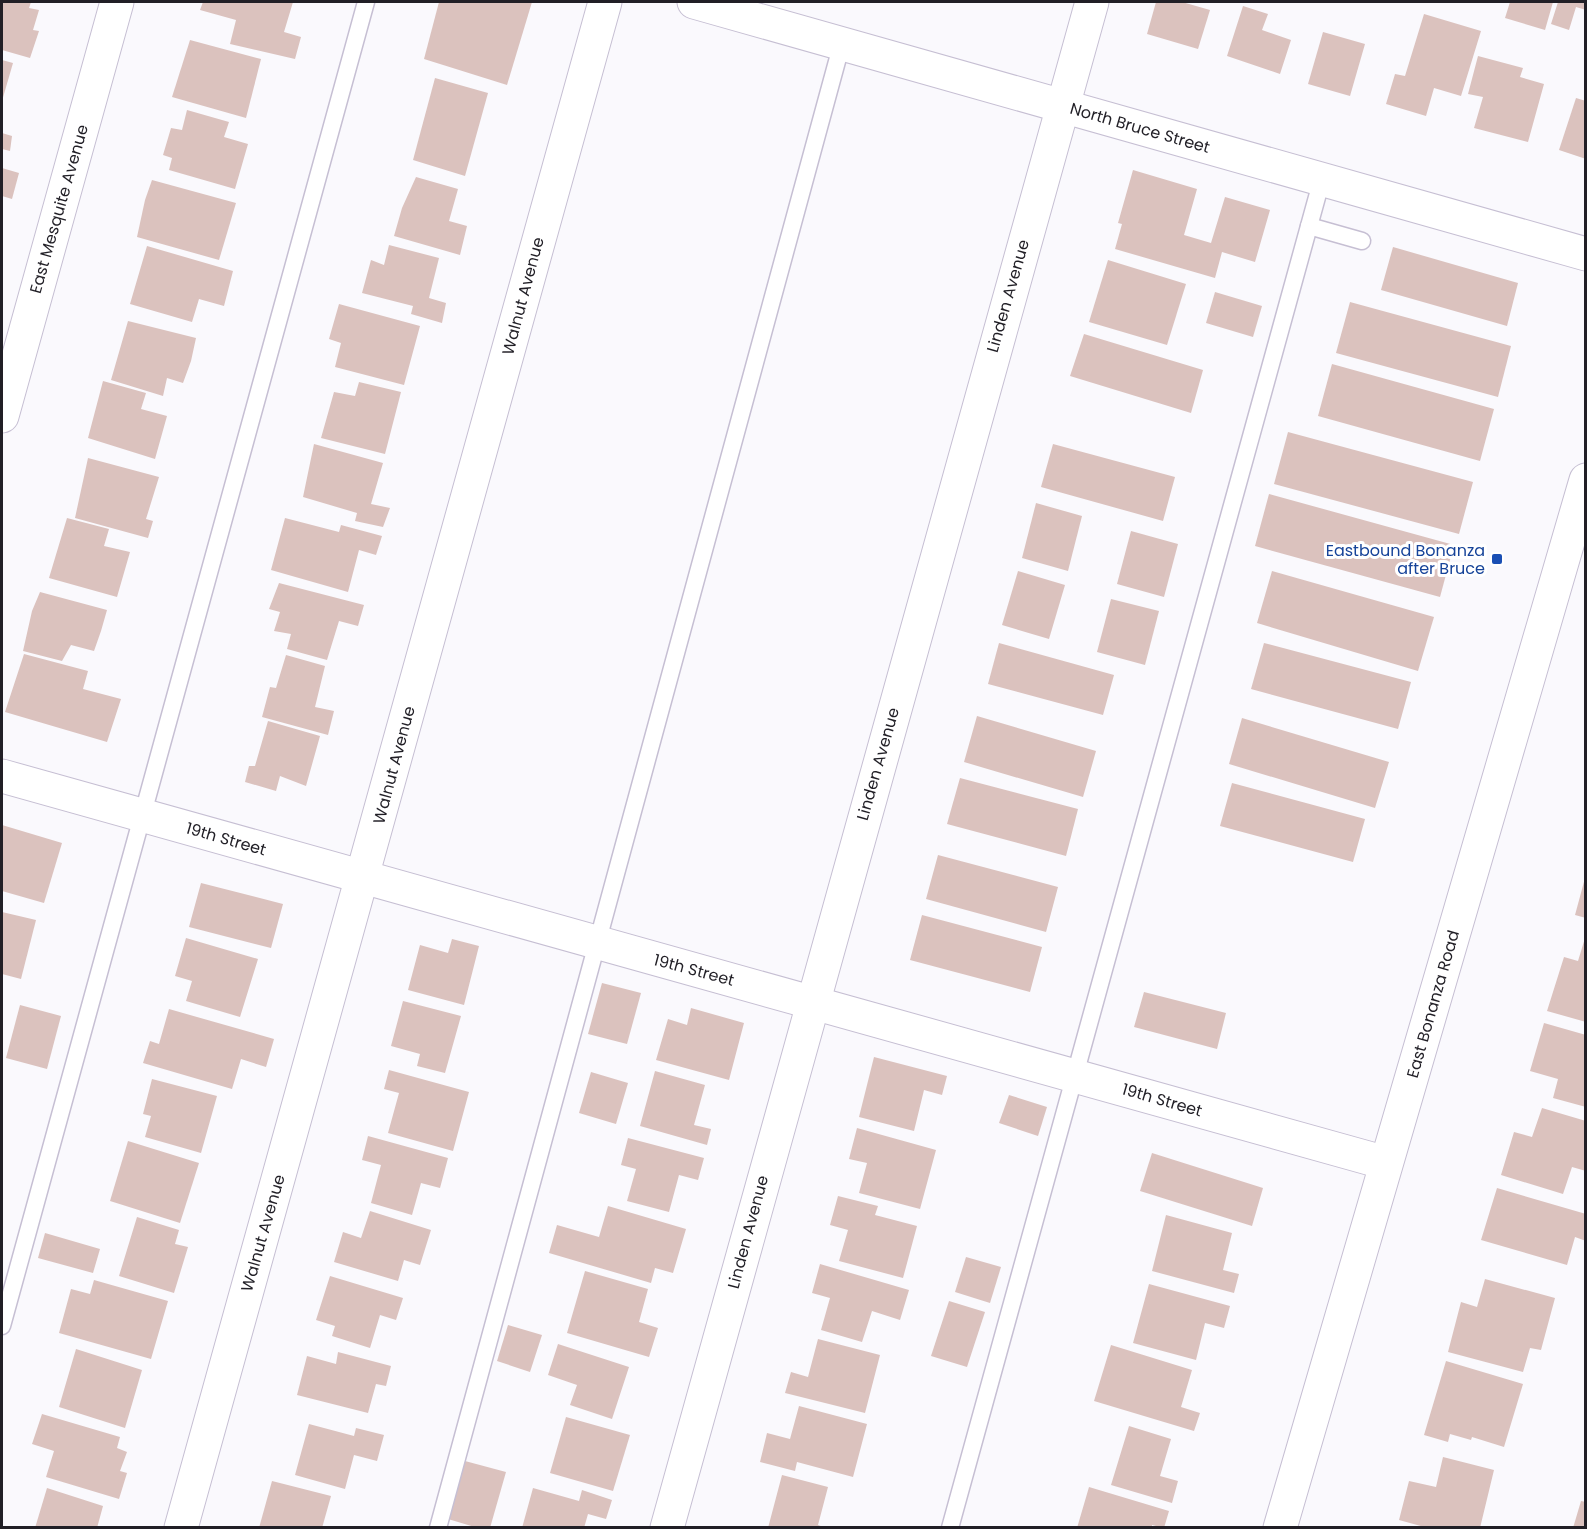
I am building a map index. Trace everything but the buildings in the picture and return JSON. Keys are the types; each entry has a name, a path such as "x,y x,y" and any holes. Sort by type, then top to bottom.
{"street":[{"name":"East Mesquite Avenue","path":"2,416 117,2"},
{"name":"Walnut Avenue","path":"181,1527 605,2"},
{"name":"North Bruce Street","path":"694,2 1586,254"},
{"name":"Linden Avenue","path":"667,1527 811,1002 1092,2"},
{"name":"East Bonanza Road","path":"1280,1527 1586,480"},
{"name":"19th Street","path":"2,776 1386,1163"}],"lane":[{"path":"2,1326 366,2"},
{"path":"438,1527 842,43"},
{"path":"950,1527 1322,179"},
{"path":"1309,226 1362,241"}],"place":[{"name":"Eastbound Bonanza after Bruce","path":"1497,559"}]}
